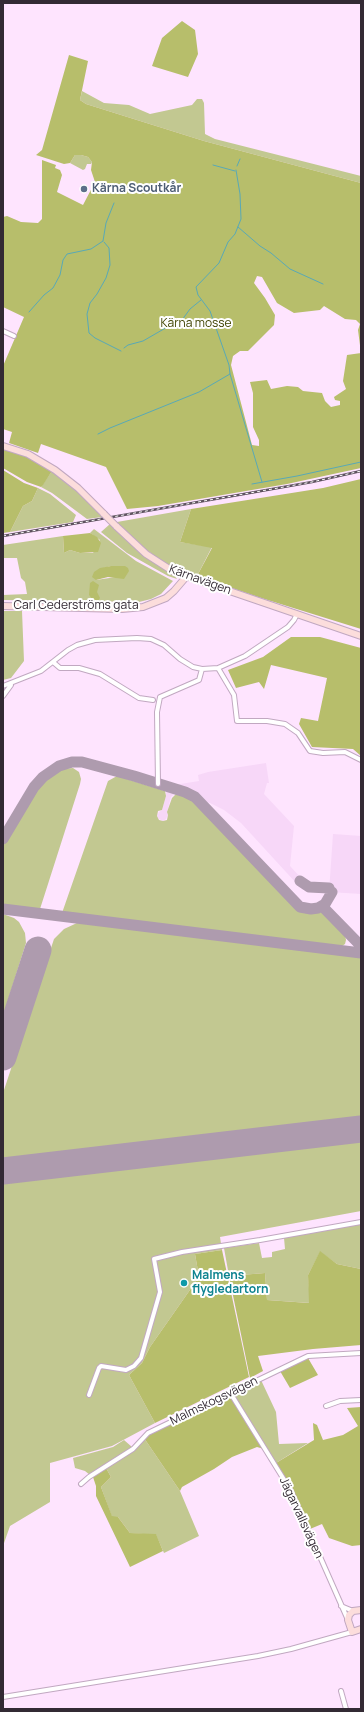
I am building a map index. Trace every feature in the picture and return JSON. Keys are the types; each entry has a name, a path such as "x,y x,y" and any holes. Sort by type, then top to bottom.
{"street":[{"path":"3,331 14,336"},
{"name":"Kärnavägen","path":"3,446 28,454 55,470 78,488 150,557 164,566 186,577 361,636"},
{"name":"Carl Cederströms gata","path":"3,606 143,607 166,598 186,577"},
{"path":"3,686 41,671 69,649 86,641 137,638 158,641 186,663 202,669 218,668 245,656 288,628 297,614"},
{"path":"53,662 60,668 79,668 100,674 139,698 153,700"},
{"path":"218,668 234,695 237,721 267,721 285,724 298,733 310,751 323,753 345,752 361,760"},
{"path":"158,784 157,712 160,698 199,680 202,669"},
{"path":"3,696 13,683"},
{"path":"89,1396 101,1366 126,1370 134,1366 141,1358 160,1292 154,1259 182,1252 361,1222"},
{"name":"Malmskogsvägen","path":"81,1484 89,1477 132,1449 148,1433 311,1355 361,1353"},
{"name":"Jägarvallsvägen","path":"231,1394 291,1492 352,1632"},
{"path":"326,1406 340,1401 361,1400"},
{"path":"340,1606 353,1611 361,1610"},
{"path":"348,1620 349,1615 353,1611"},
{"path":"3,1697 258,1656 306,1645 361,1629"},
{"path":"341,1691 346,1709"}],"shaded area":[{"path":"266,763 269,783 267,783 264,794 294,826 290,866 302,879 297,884 241,823 224,810 210,803 175,793 171,797 167,812 168,815 163,821 157,816 162,810 166,790 133,779 135,773 174,785 199,781 198,775 208,772"},
{"path":"333,834 361,836 361,894 329,892"}],"green space":[{"path":"182,21 195,30 198,54 188,77 152,66 162,38"},
{"name":"Kärna mosse","path":"69,55 88,61 80,100 86,104 204,141 361,183 361,353 361,468 287,484 158,506 127,509 106,467 41,444 38,453 9,443 12,432 3,429 3,366 24,317 3,307 3,217 7,216 21,222 38,223 42,219 42,160 56,165 55,168 60,170 62,175 57,192 83,205 95,182 91,170 92,162 88,157 75,155 70,163 64,164 36,155 42,150","holes":["257,276 262,277 277,303 294,313 320,310 324,306 345,319 356,320 360,324 358,330 361,353 347,355 343,381 346,389 334,397 335,400 340,401 340,405 331,407 325,401 322,393 303,391 298,387 287,386 271,389 267,380 250,382 253,393 253,427 259,440 259,446 252,445 231,365 233,356 240,351 248,351 274,325 275,315 254,283"]},
{"path":"82,91 104,103 129,105 150,114 192,105 197,99 202,99 204,103 205,134 215,139 361,176 361,183 204,141 86,104 80,100"},
{"path":"75,155 88,157 92,162 91,164 87,164 83,170 70,163"},
{"path":"3,449 25,456 52,471 43,485 41,487 27,482 3,468"},
{"path":"3,470 24,483 38,488 32,501 23,506 10,532 3,533"},
{"path":"52,471 77,491 102,517 87,519 52,493 41,487"},
{"path":"361,479 361,629 258,597 197,576 212,548 180,542 191,509 323,488"},
{"path":"38,488 50,494 76,515 73,522 10,532 23,506 32,501"},
{"path":"191,509 180,542 212,547 197,576 170,566 155,556 140,545 117,522"},
{"path":"110,524 142,555 174,575 177,579 168,576 127,553 101,532"},
{"path":"94,529 136,561 173,581 161,594 151,599 139,602 3,600 3,595 27,594 25,582 21,578 17,558 3,558 3,545 63,536 64,553 70,550 80,553 93,553 100,540 90,533","holes":["111,566 124,566 116,577 96,580 100,569"]},
{"path":"90,533 97,537 101,543 98,552 80,553 70,550 64,553 63,536"},
{"path":"125,566 129,571 124,579 108,577 96,580 92,577 94,572 100,568"},
{"path":"93,581 99,585 97,592 100,598 98,601 93,600 89,595 90,583"},
{"path":"3,611 22,611 24,661 11,678 3,680"},
{"path":"291,637 320,637 361,648 361,756 353,749 312,747 299,724 301,718 318,721 327,678 271,665 264,689 259,682 236,688 228,670 263,657"},
{"path":"73,768 79,772 81,779 80,784 40,909 3,906 3,846 37,790 46,780 62,769"},
{"path":"117,776 165,791 166,796 162,810 158,811 157,816 159,820 167,820 167,812 172,798 176,794 190,798 294,906 301,911 310,913 320,912 326,915 345,935 345,944 342,946 62,913 108,781"},
{"path":"3,914 14,918 19,922 25,933 26,943 3,1016"},
{"path":"77,923 361,957 361,1117 3,1159 3,1093 54,939 64,929"},
{"path":"361,1141 361,1211 220,1237 222,1250 195,1254 199,1277 150,1347 142,1363 129,1375 155,1423 112,1446 50,1463 50,1502 10,1526 3,1546 3,1184"},
{"path":"361,1224 361,1269 337,1264 320,1252 308,1275 310,1303 267,1300 265,1273 229,1276 224,1248 259,1243 262,1258 272,1257 272,1252 285,1249 284,1238"},
{"path":"222,1250 249,1377 155,1423 129,1375 142,1363 150,1347 199,1277 195,1254"},
{"path":"320,1251 337,1264 361,1269 361,1345 258,1356 263,1371 250,1378 229,1276 265,1273 267,1300 309,1303 308,1275"},
{"path":"308,1358 318,1375 290,1388 280,1371"},
{"path":"261,1380 276,1412 279,1444 308,1443 276,1463 245,1415 246,1413 243,1412 234,1397 236,1393"},
{"path":"230,1395 264,1449 257,1447 232,1457 182,1487 180,1491 144,1438"},
{"path":"361,1407 361,1545 352,1546 329,1538 322,1524 310,1529 293,1490 276,1463 314,1440 313,1423 317,1425 323,1440 343,1435 358,1426 347,1408"},
{"path":"144,1438 180,1491 199,1536 164,1553 156,1535 130,1533 118,1517 112,1517 101,1487 111,1477 106,1468"},
{"path":"124,1440 132,1447 90,1475 85,1471 75,1468 73,1458 113,1447"},
{"path":"106,1468 111,1477 101,1487 112,1516 118,1517 130,1533 156,1534 163,1551 130,1567 96,1496 96,1486 93,1477"}],"waterway":[{"path":"237,166 240,159"},
{"path":"213,165 235,171"},
{"path":"98,434 199,392 230,374 229,365 210,311 198,295 196,287 219,263 228,242 235,234 241,219 240,194 236,170"},
{"path":"29,312 44,295 53,288 60,275 63,260 67,254 91,249 103,241 106,223 114,203"},
{"path":"238,227 290,269 323,284"},
{"path":"104,242 109,248 110,265 106,278 90,303 87,314 89,333 95,338 121,351"},
{"path":"124,348 128,345 143,341 169,326 175,326 182,320 190,309 201,300"},
{"path":"230,374 262,482"},
{"path":"252,484 361,462"}],"taxiway":[{"path":"3,839 34,787 43,777 59,766 72,762 82,762 134,776 185,792 195,797 300,907 311,909 318,908 325,904 332,892"},
{"path":"300,881 309,887 329,888"},
{"path":"322,906 361,946"},
{"path":"3,909 361,953"}],"runway":[{"path":"3,1057 38,950"},
{"path":"3,1171 361,1129"}],"railway":[{"path":"3,536 312,482 361,471"}],"place":[{"name":"Kärna Scoutkår","path":"84,189"},
{"name":"Malmens flygledartorn","path":"184,1283"}]}
